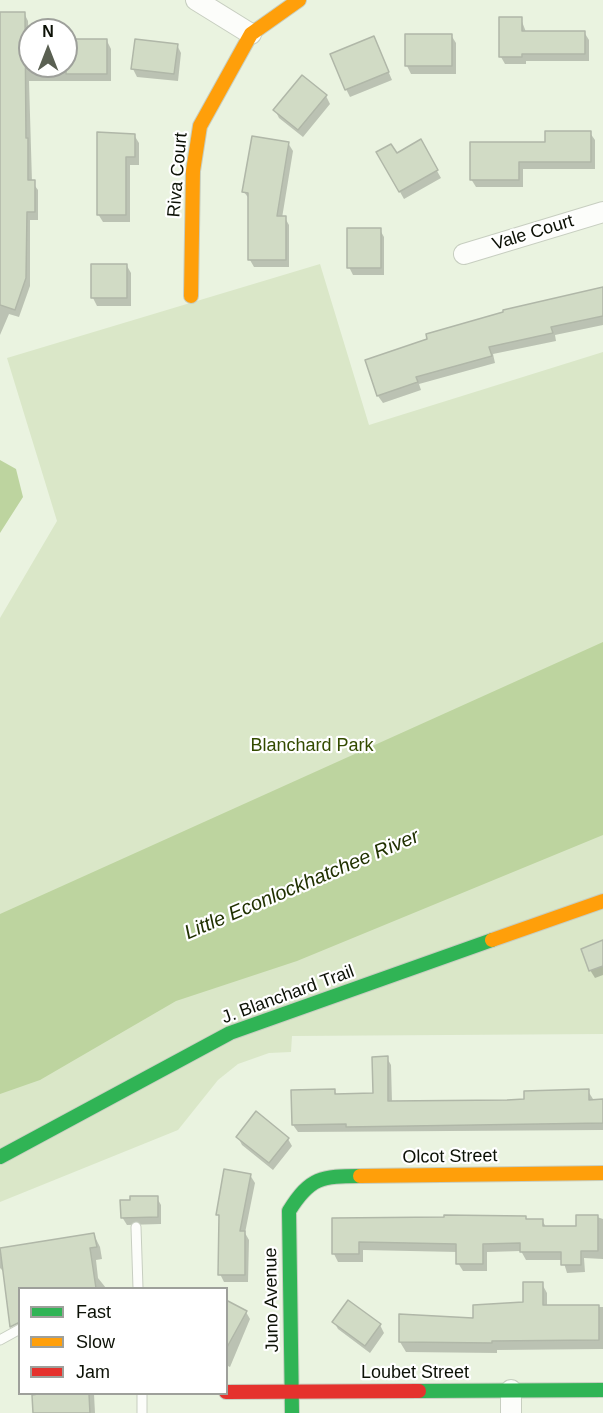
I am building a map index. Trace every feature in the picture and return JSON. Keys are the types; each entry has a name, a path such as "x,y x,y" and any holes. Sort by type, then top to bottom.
{"street":[{"path":"196,0 251,34 299,0"},
{"name":"Riva Court","path":"191,296 193,171 200,126 251,34"},
{"name":"Vale Court","path":"464,254 603,212"},
{"name":"J. Blanchard Trail","path":"0,1157 230,1033 603,902"},
{"name":"Olcot Street","path":"302,1190 327,1176 603,1173"},
{"name":"Juno Avenue","path":"292,1413 289,1211 302,1190"},
{"name":"Loubet Street","path":"228,1392 603,1389"},
{"path":"511,1390 511,1413"}],"lane":[{"path":"136,1227 138,1287"},
{"path":"0,1340 18,1330"},
{"path":"142,1395 142,1413"}],"green space":[{"name":"Blanchard Park","path":"320,264 369,425 603,352 603,1034 292,1036 291,1052 269,1053 238,1064 218,1080 178,1130 0,1202 0,618 57,521 7,358"}],"water":[{"path":"0,460 16,469 23,497 0,533"},
{"name":"Little Econlockhatchee River","path":"603,642 603,835 297,961 176,1001 40,1080 0,1094 0,914"}],"building":[{"path":"0,12 25,12 25,18 18,18 18,78 26,78 28,180 35,180 35,212 27,212 26,278 15,310 0,305"},
{"path":"499,17 522,17 522,31 585,31 585,54 522,54 522,57 499,57"},
{"path":"405,34 452,34 452,66 405,66"},
{"path":"374,36 389,72 345,90 330,54"},
{"path":"78,39 107,39 107,74 78,74"},
{"path":"135,39 178,44 174,74 131,69"},
{"path":"302,75 327,95 298,130 273,110"},
{"path":"545,131 591,131 591,162 519,162 519,180 470,180 470,142 545,142"},
{"path":"97,132 135,134 135,157 126,157 126,215 97,215"},
{"path":"252,136 289,142 277,216 286,216 286,260 248,260 248,193 242,192"},
{"path":"421,139 438,170 399,192 376,152 391,144 397,153"},
{"path":"347,228 381,228 381,268 347,268"},
{"path":"91,264 127,264 127,298 91,298"},
{"path":"603,287 603,316 551,327 553,333 489,347 492,356 416,377 418,382 377,396 365,360 427,339 426,334 503,312 503,310"},
{"path":"603,940 603,966 589,971 581,949"},
{"path":"388,1056 388,1101 524,1099 524,1091 589,1089 589,1100 603,1099 603,1123 346,1127 346,1124 292,1125 291,1090 335,1089 335,1094 373,1093 372,1057"},
{"path":"256,1111 289,1138 269,1163 236,1137"},
{"path":"224,1169 251,1174 240,1231 245,1231 245,1275 218,1275 219,1215 216,1215"},
{"path":"130,1196 158,1196 158,1217 121,1218 120,1200 130,1200"},
{"path":"444,1215 526,1216 526,1219 543,1219 543,1226 576,1226 576,1215 598,1215 598,1251 581,1251 581,1265 561,1265 561,1252 520,1252 520,1243 483,1244 483,1264 456,1264 456,1244 359,1242 359,1254 332,1254 332,1218 444,1217"},
{"path":"94,1233 97,1247 90,1248 96,1287 18,1287 18,1323 10,1327 0,1248"},
{"path":"523,1282 543,1282 543,1305 599,1305 599,1340 492,1341 492,1343 399,1342 399,1314 473,1318 473,1305 523,1302"},
{"path":"348,1300 381,1324 365,1346 332,1322"},
{"path":"228,1301 247,1311 228,1345"},
{"path":"32,1395 89,1395 90,1413 33,1413"}],"traffic: fast":[{"path":"0,1157 230,1033 492,940"},
{"path":"292,1413 289,1211 304,1191 318,1181 326,1178 360,1176"},
{"path":"419,1391 603,1390"}],"traffic: slow":[{"path":"191,296 193,171 200,126 251,34 299,0"},
{"path":"492,940 603,901"},
{"path":"360,1176 603,1173"}],"traffic: jam":[{"path":"228,1392 419,1391"}]}
